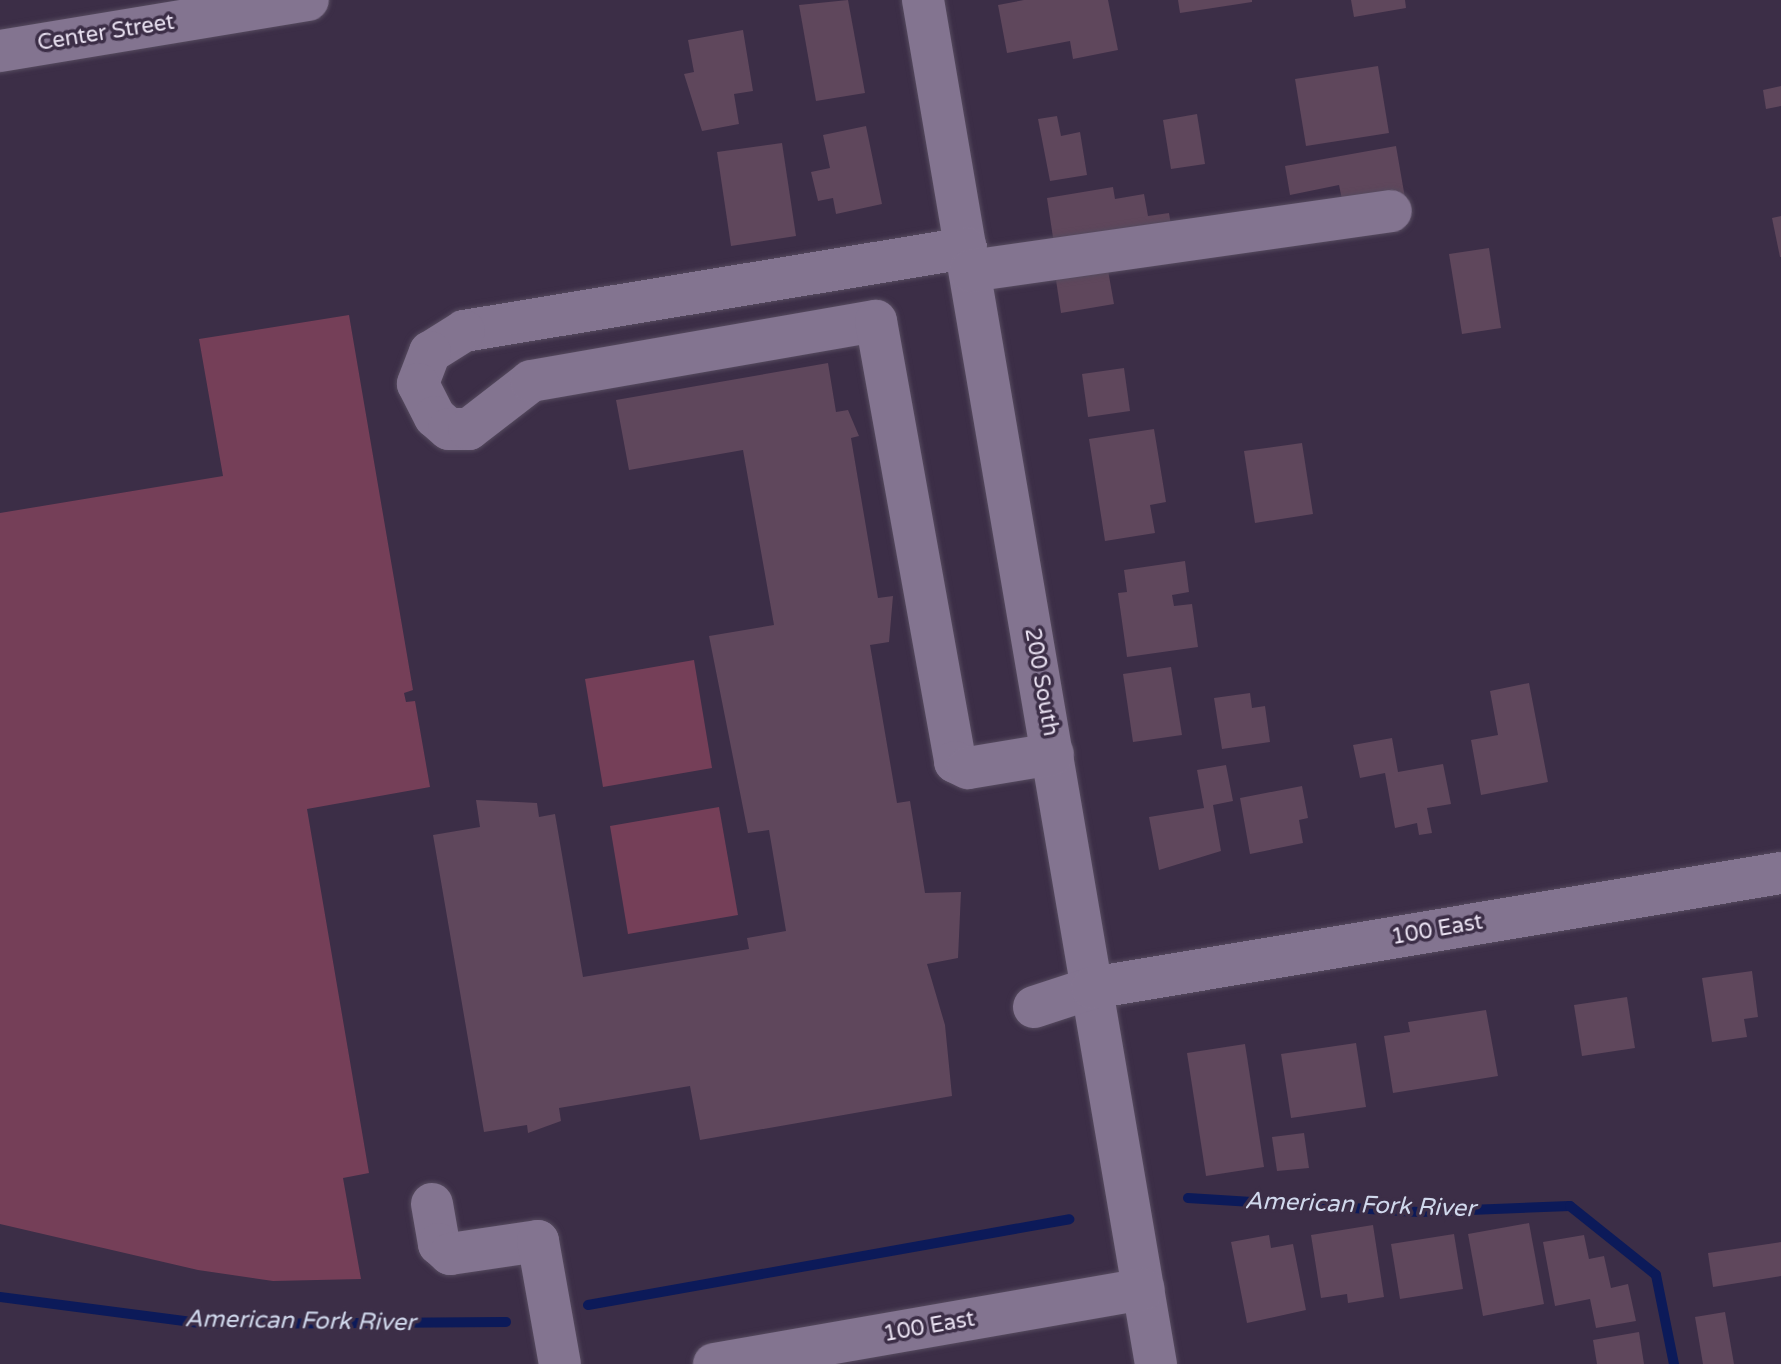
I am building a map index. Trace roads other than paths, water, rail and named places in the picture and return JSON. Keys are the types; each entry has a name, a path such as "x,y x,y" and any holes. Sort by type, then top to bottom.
{"street":[{"name":"Center Street","path":"0,51 308,0"},
{"name":"200 South","path":"923,0 1156,1364"},
{"path":"876,321 531,381 469,429 449,429 435,417 418,384 430,352 464,331 866,261 968,259 1391,211"},
{"path":"866,261 955,762 968,768 1053,754"},
{"name":"100 East","path":"1034,1007 1092,988 1781,873"},
{"path":"432,1204 439,1244 450,1254 538,1241 560,1364"},
{"name":"100 East","path":"714,1364 1144,1289"}],"waterway":[{"name":"American Fork River","path":"1188,1198 1419,1212 1570,1206 1656,1275 1674,1364"},
{"name":"American Fork River","path":"588,1305 1069,1219"},
{"name":"American Fork River","path":"0,1297 207,1324 506,1322"}]}
